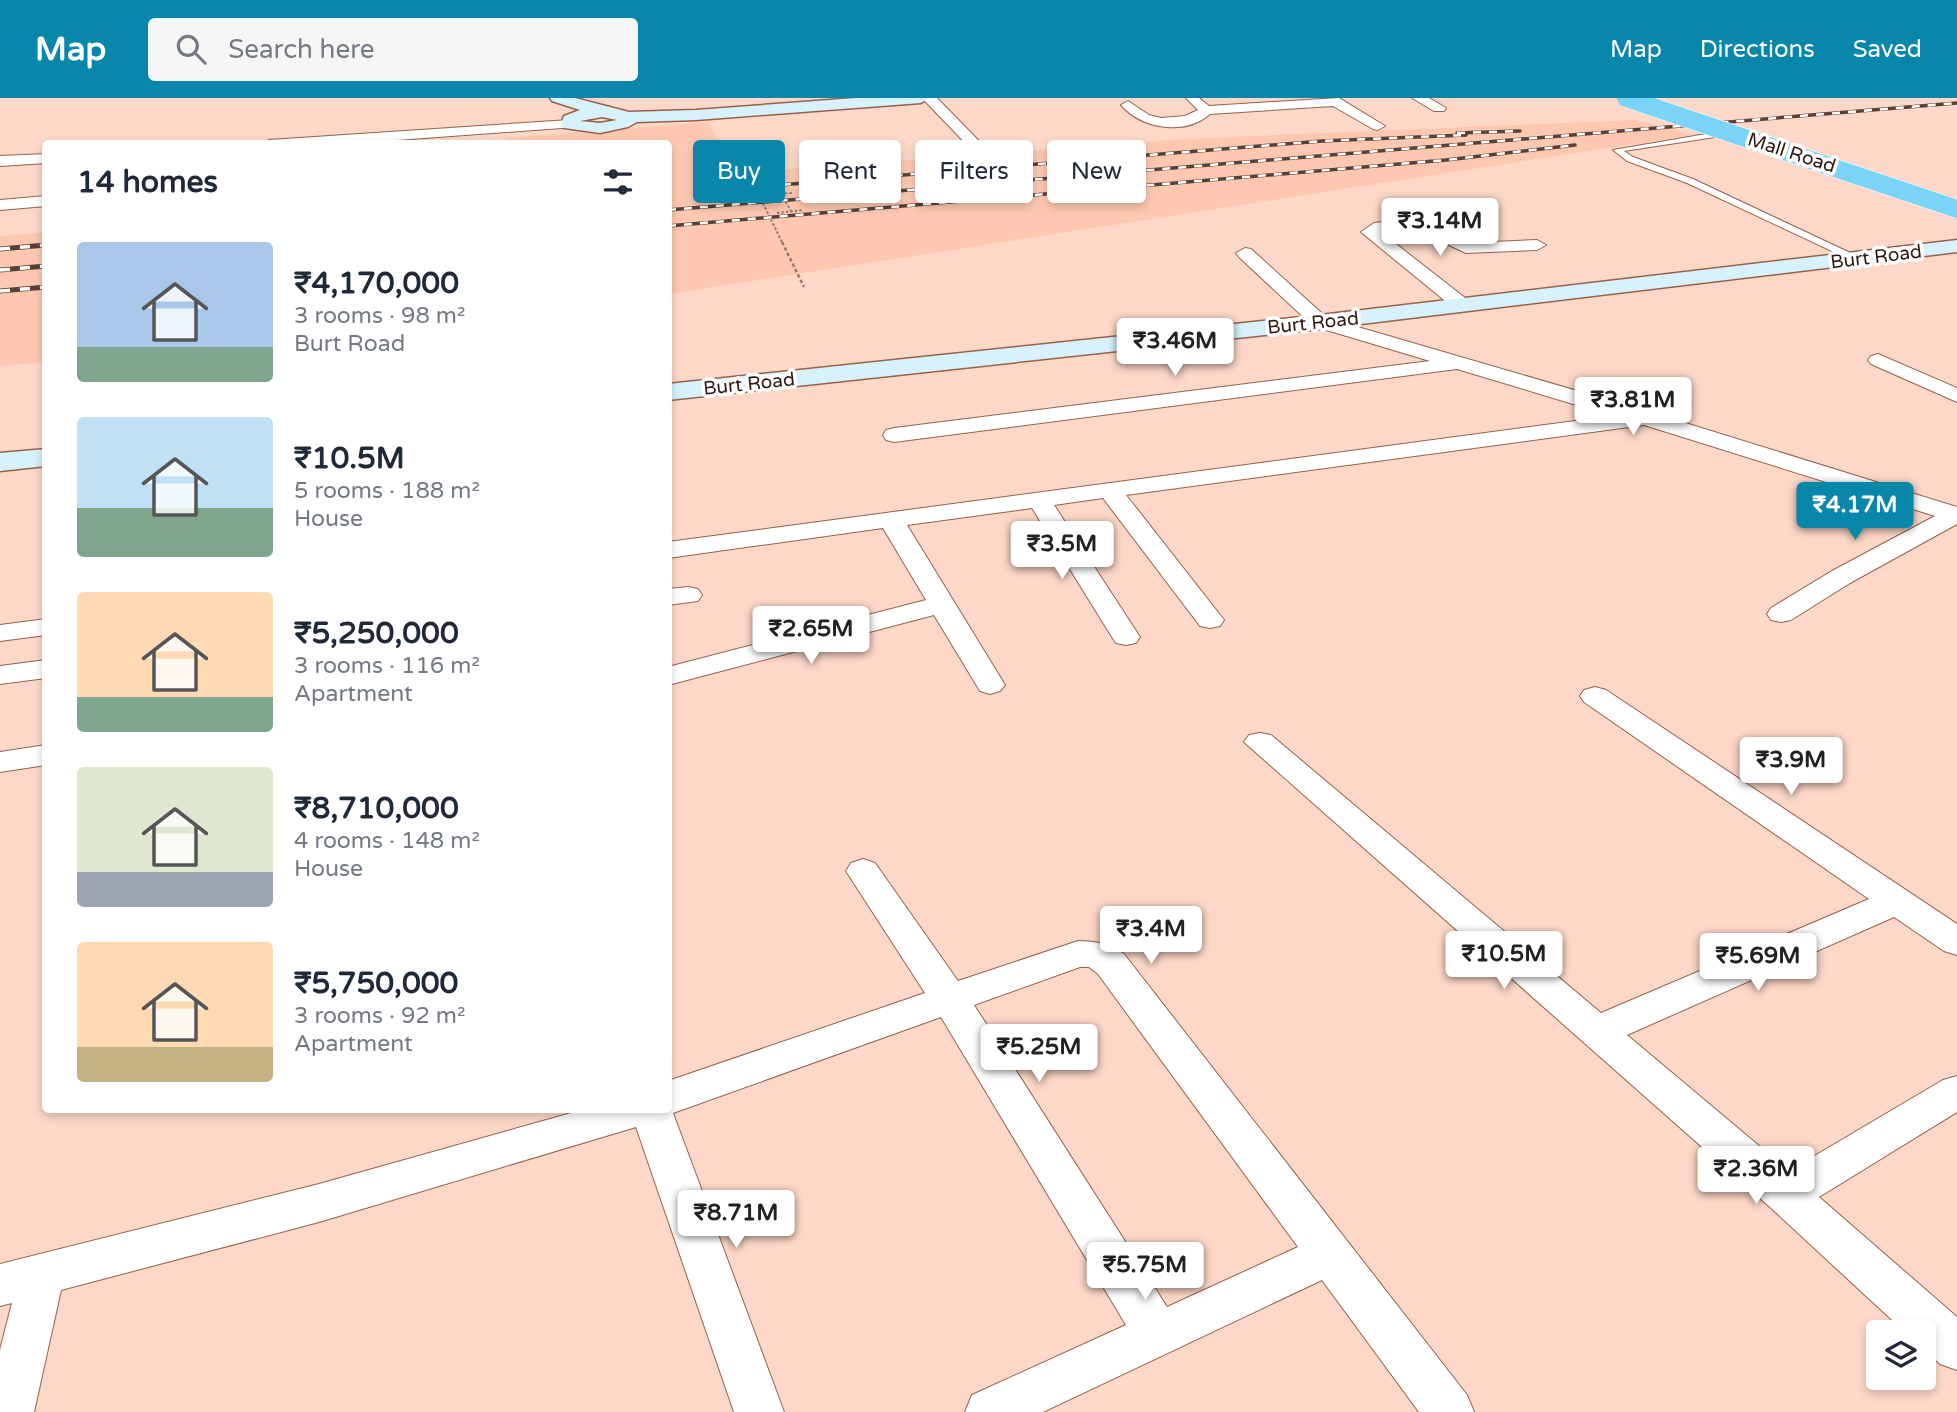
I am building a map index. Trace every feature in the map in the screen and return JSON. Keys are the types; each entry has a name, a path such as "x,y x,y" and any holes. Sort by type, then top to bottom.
{"highway":[{"name":"Mall Road","path":"1626,98 1957,209"}],"street":[{"path":"551,98 574,120"},
{"path":"558,98 605,124"},
{"path":"320,140 574,120 605,124 629,117 696,115 921,98"},
{"path":"929,98 970,140"},
{"path":"1191,98 1206,110 1332,100 1378,126"},
{"path":"1419,98 1438,108"},
{"path":"1128,105 1144,118 1157,121 1189,120 1204,114 1206,110"},
{"path":"0,161 42,158"},
{"path":"0,205 42,201"},
{"path":"1462,305 1370,232 1380,227 1409,224 1424,228 1466,248 1537,245"},
{"name":"Burt Road","path":"672,392 1462,305 1957,246"},
{"path":"1245,253 1320,321 1956,515"},
{"path":"1878,360 1957,396"},
{"path":"894,435 1461,364"},
{"path":"672,549 1645,418"},
{"path":"0,462 42,457"},
{"path":"1109,490 1210,620"},
{"path":"1038,499 1126,636"},
{"path":"1781,614 1841,577 1956,515"},
{"path":"891,520 990,685"},
{"path":"672,675 940,605"},
{"path":"0,633 42,628"},
{"path":"0,675 42,670"},
{"path":"1595,696 1957,942"},
{"path":"1260,742 1786,1195 1957,1348"},
{"path":"0,762 42,756"},
{"path":"863,871 949,998 1158,1334"},
{"path":"1596,1032 1897,901"},
{"path":"672,1097 1078,954 1096,954 1111,964 1449,1412"},
{"path":"1786,1195 1957,1092"},
{"path":"9,1412 21,1280 250,1223 452,1167 626,1113"},
{"path":"652,1113 759,1412"},
{"path":"990,1412 1330,1254"}],"lane":[{"path":"1712,135 1617,150 1630,159 1690,181 1856,259"}],"path":[{"path":"785,194 792,193"},
{"path":"785,201 791,211"},
{"path":"763,203 804,287"},
{"path":"777,213 803,210"}],"shaded area":[{"path":"1636,120 1692,135 672,294 672,140 505,138 708,122 718,140 693,140 693,203 785,203 785,169 799,168 799,203 901,203 901,160 915,159 915,203 1033,203 1033,150 1047,149 1047,203 1146,203 1146,142"},
{"path":"42,232 42,362 0,366 0,236"}],"railway":[{"path":"672,210 1957,103"},
{"path":"1457,133 1520,131"},
{"path":"785,185 1322,141 1466,135"},
{"path":"672,226 1446,160 1575,145"},
{"path":"0,249 42,245"},
{"path":"0,270 42,266"},
{"path":"0,291 42,287"}]}
